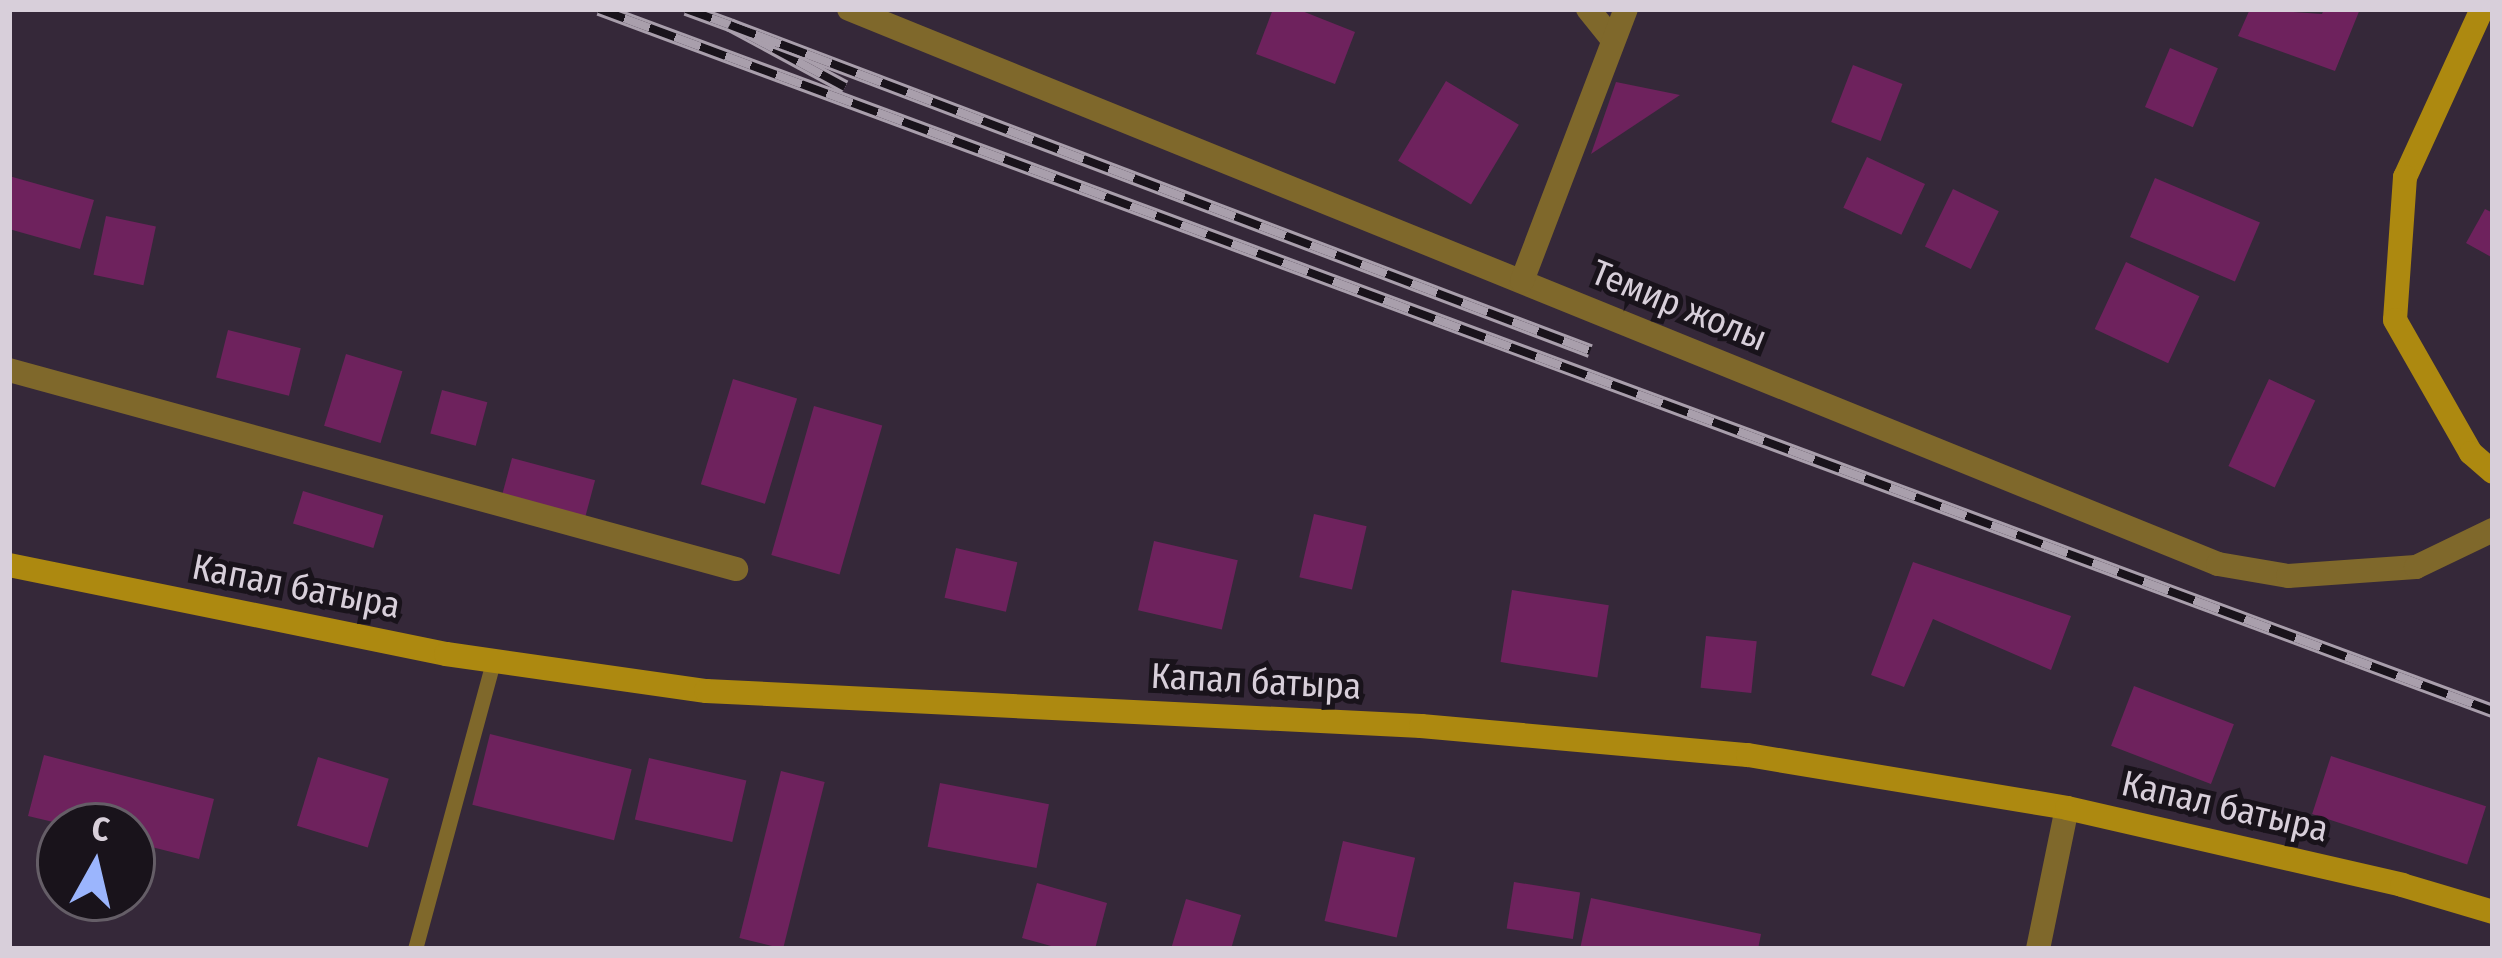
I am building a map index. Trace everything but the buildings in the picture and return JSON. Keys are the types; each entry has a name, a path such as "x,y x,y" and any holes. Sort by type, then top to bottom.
{"main road":[{"path":"2482,9 2405,177 2395,320 2471,453 2493,472"},
{"name":"Капал батыра","path":"9,565 493,661 706,691 1421,726 1748,755 2067,808 2402,886 2493,912"}],"street":[{"name":"Темир жолы","path":"849,9 2218,564 2288,576 2416,567 2493,530"},
{"path":"1588,9 1613,40"},
{"path":"1522,281 1626,9"},
{"path":"9,370 736,569"},
{"path":"2038,949 2067,808"}],"lane":[{"path":"416,949 493,661"}],"railway":[{"path":"599,9 2493,711"},
{"path":"686,9 730,25"},
{"path":"845,87 730,25 1590,351"}]}
